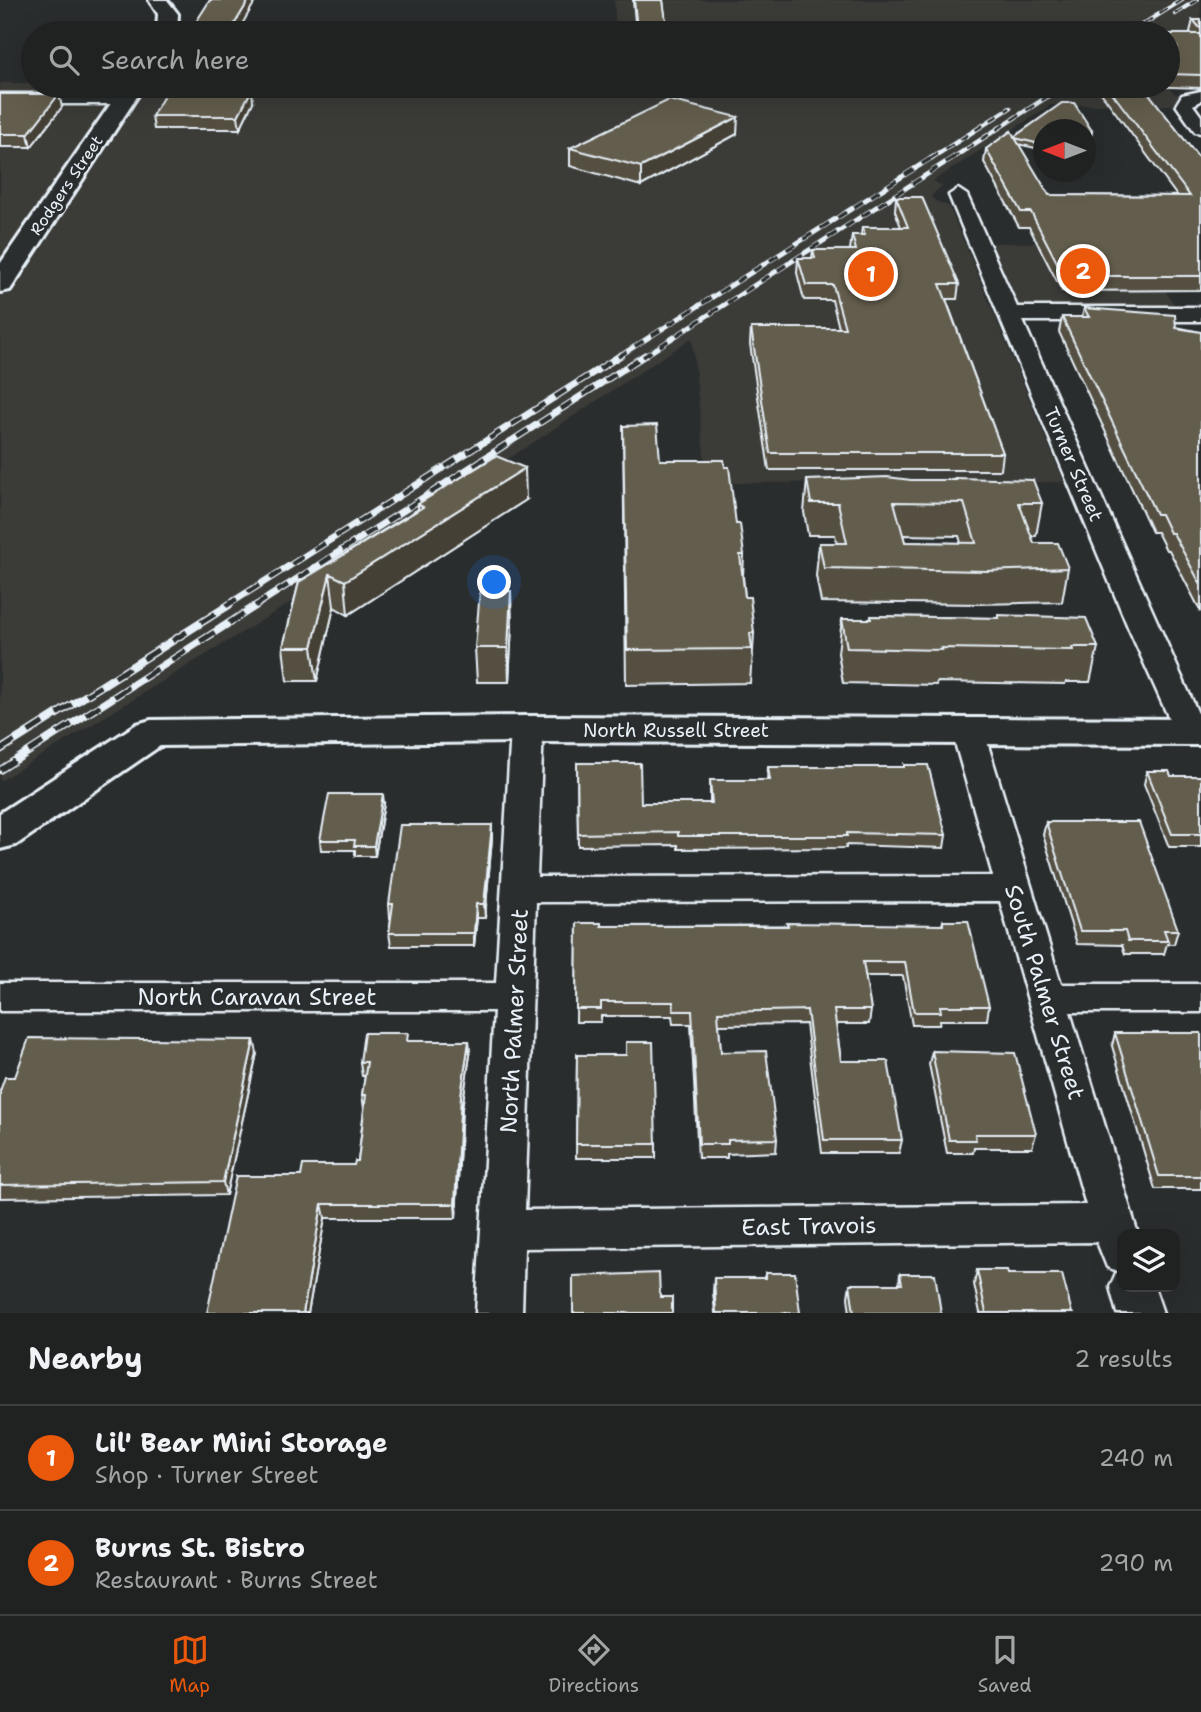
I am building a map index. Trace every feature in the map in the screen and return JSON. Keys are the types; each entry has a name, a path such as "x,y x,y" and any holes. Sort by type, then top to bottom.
{"street":[{"path":"158,0 168,15 168,21"},
{"path":"0,99 21,98"},
{"name":"Rodgers Street","path":"0,284 125,98"},
{"path":"1195,98 1184,105 1201,128"},
{"name":"Turner Street","path":"958,195 1143,627 1196,732"},
{"path":"1010,314 1201,314"},
{"name":"North Russell Street","path":"0,834 151,733 527,729 1196,732"},
{"name":"North Palmer Street","path":"499,1313 527,729"},
{"name":"South Palmer Street","path":"968,732 1117,1235"},
{"path":"520,890 1014,888"},
{"name":"North Caravan Street","path":"0,997 514,997"},
{"path":"1048,998 1201,998"},
{"name":"East Travois","path":"504,1229 1117,1238"},
{"path":"1134,1292 1140,1313"}],"shaded area":[{"path":"614,0 1201,0 1201,44 1180,44 1180,21 615,21"},
{"path":"0,83 21,83 21,98 1178,98 1171,105 1051,105 933,181 942,186 931,196 935,201 949,206 1064,482 707,483 692,338 285,606 0,781"},
{"path":"991,243 1136,243 1176,308 1024,306 1018,303"}],"building":[{"path":"210,0 249,0 236,21 197,21"},
{"path":"634,0 663,0 666,21 636,21"},
{"path":"1193,20 1201,20 1201,29"},
{"path":"1180,34 1201,34 1201,75 1180,74"},
{"path":"0,94 21,94 21,98 56,98 28,134 0,134"},
{"path":"163,98 247,98 238,116 152,116"},
{"path":"1116,98 1152,98 1201,161 1201,276 1064,276 1031,212 1021,212 986,149 1011,131 1033,168 1033,182 1041,182 1049,195 1190,196"},
{"path":"669,100 738,117 641,167 570,148"},
{"path":"1062,103 1074,103 1084,119 1039,119"},
{"path":"1033,124 1033,142 1014,137"},
{"path":"896,197 922,197 959,284 940,284 1003,453 770,453 751,328 845,328 833,285 806,285 798,258 815,258 813,250 856,250 852,235 865,235 862,227 908,227"},
{"path":"1084,308 1175,315 1176,328 1201,332 1201,585 1161,514 1156,514 1062,317 1089,317"},
{"path":"657,425 660,460 724,460 725,467 729,467 736,524 740,524 744,555 740,555 745,597 750,597 754,633 750,633 752,649 627,650 623,426"},
{"path":"496,456 525,468 345,581 330,574 312,647 283,647 299,582 423,507 418,504"},
{"path":"887,477 911,480 1033,480 1042,503 1019,503 1034,543 1058,543 1068,568 986,571 824,568 819,543 847,543 838,503 811,503 807,480","holes":["894,502 964,503 976,543 905,542"]},
{"path":"480,591 511,591 508,648 475,648"},
{"path":"998,615 1086,618 1098,647 1072,647 1073,650 847,648 842,619 871,619 871,616 999,618"},
{"path":"577,763 640,763 641,803 712,803 710,780 770,780 768,767 928,765 946,835 847,833 847,836 678,836 678,832 578,834"},
{"path":"1147,771 1169,771 1171,776 1201,776 1201,834 1172,834"},
{"path":"329,794 383,794 374,846 354,846 355,840 320,840"},
{"path":"1046,822 1139,822 1178,930 1164,930 1168,941 1128,941 1125,931 1080,931"},
{"path":"400,825 492,825 484,904 476,904 474,933 389,933 393,904 389,904"},
{"path":"943,921 968,921 989,1006 940,1006 941,1012 914,1012 905,962 863,962 871,1010 834,1010 841,1061 888,1061 902,1140 824,1140 807,1010 718,1012 721,1052 766,1051 777,1139 728,1140 728,1144 699,1144 692,1011 673,1011 673,1002 601,1002 601,1009 576,1009 577,923 601,923 601,926 788,926 787,923 943,925"},
{"path":"364,1033 408,1033 407,1041 469,1041 461,1095 455,1204 322,1204 303,1313 207,1313 236,1176 301,1176 303,1165 354,1165 355,1161 358,1161 366,1095 362,1095 367,1062 360,1062"},
{"path":"1115,1033 1201,1033 1201,1176 1159,1176"},
{"path":"29,1038 254,1040 223,1182 0,1185 0,1091 5,1077 15,1077"},
{"path":"626,1042 653,1042 656,1144 576,1144 577,1055 626,1055"},
{"path":"932,1051 1015,1053 1036,1134 975,1134 976,1140 949,1140"},
{"path":"977,1270 1007,1270 1008,1274 1062,1274 1072,1313 986,1313"},
{"path":"659,1273 660,1297 672,1297 672,1313 573,1313 573,1276"},
{"path":"766,1273 795,1273 800,1313 716,1313 714,1278 766,1278"},
{"path":"900,1274 935,1274 941,1313 854,1313 850,1284 902,1284"}],"railway":[{"path":"1148,21 1182,0"},
{"path":"1175,14 1197,0"},
{"path":"951,159 1045,98"},
{"path":"930,159 1010,108"},
{"path":"618,357 933,157"},
{"path":"643,357 954,157"},
{"path":"226,606 621,355"},
{"path":"255,606 645,355"},
{"path":"0,750 229,605"},
{"path":"0,770 257,605"}],"place":[{"name":"Burns St. Bistro","path":"1083,271"},
{"name":"Lil' Bear Mini Storage","path":"871,274"}]}
